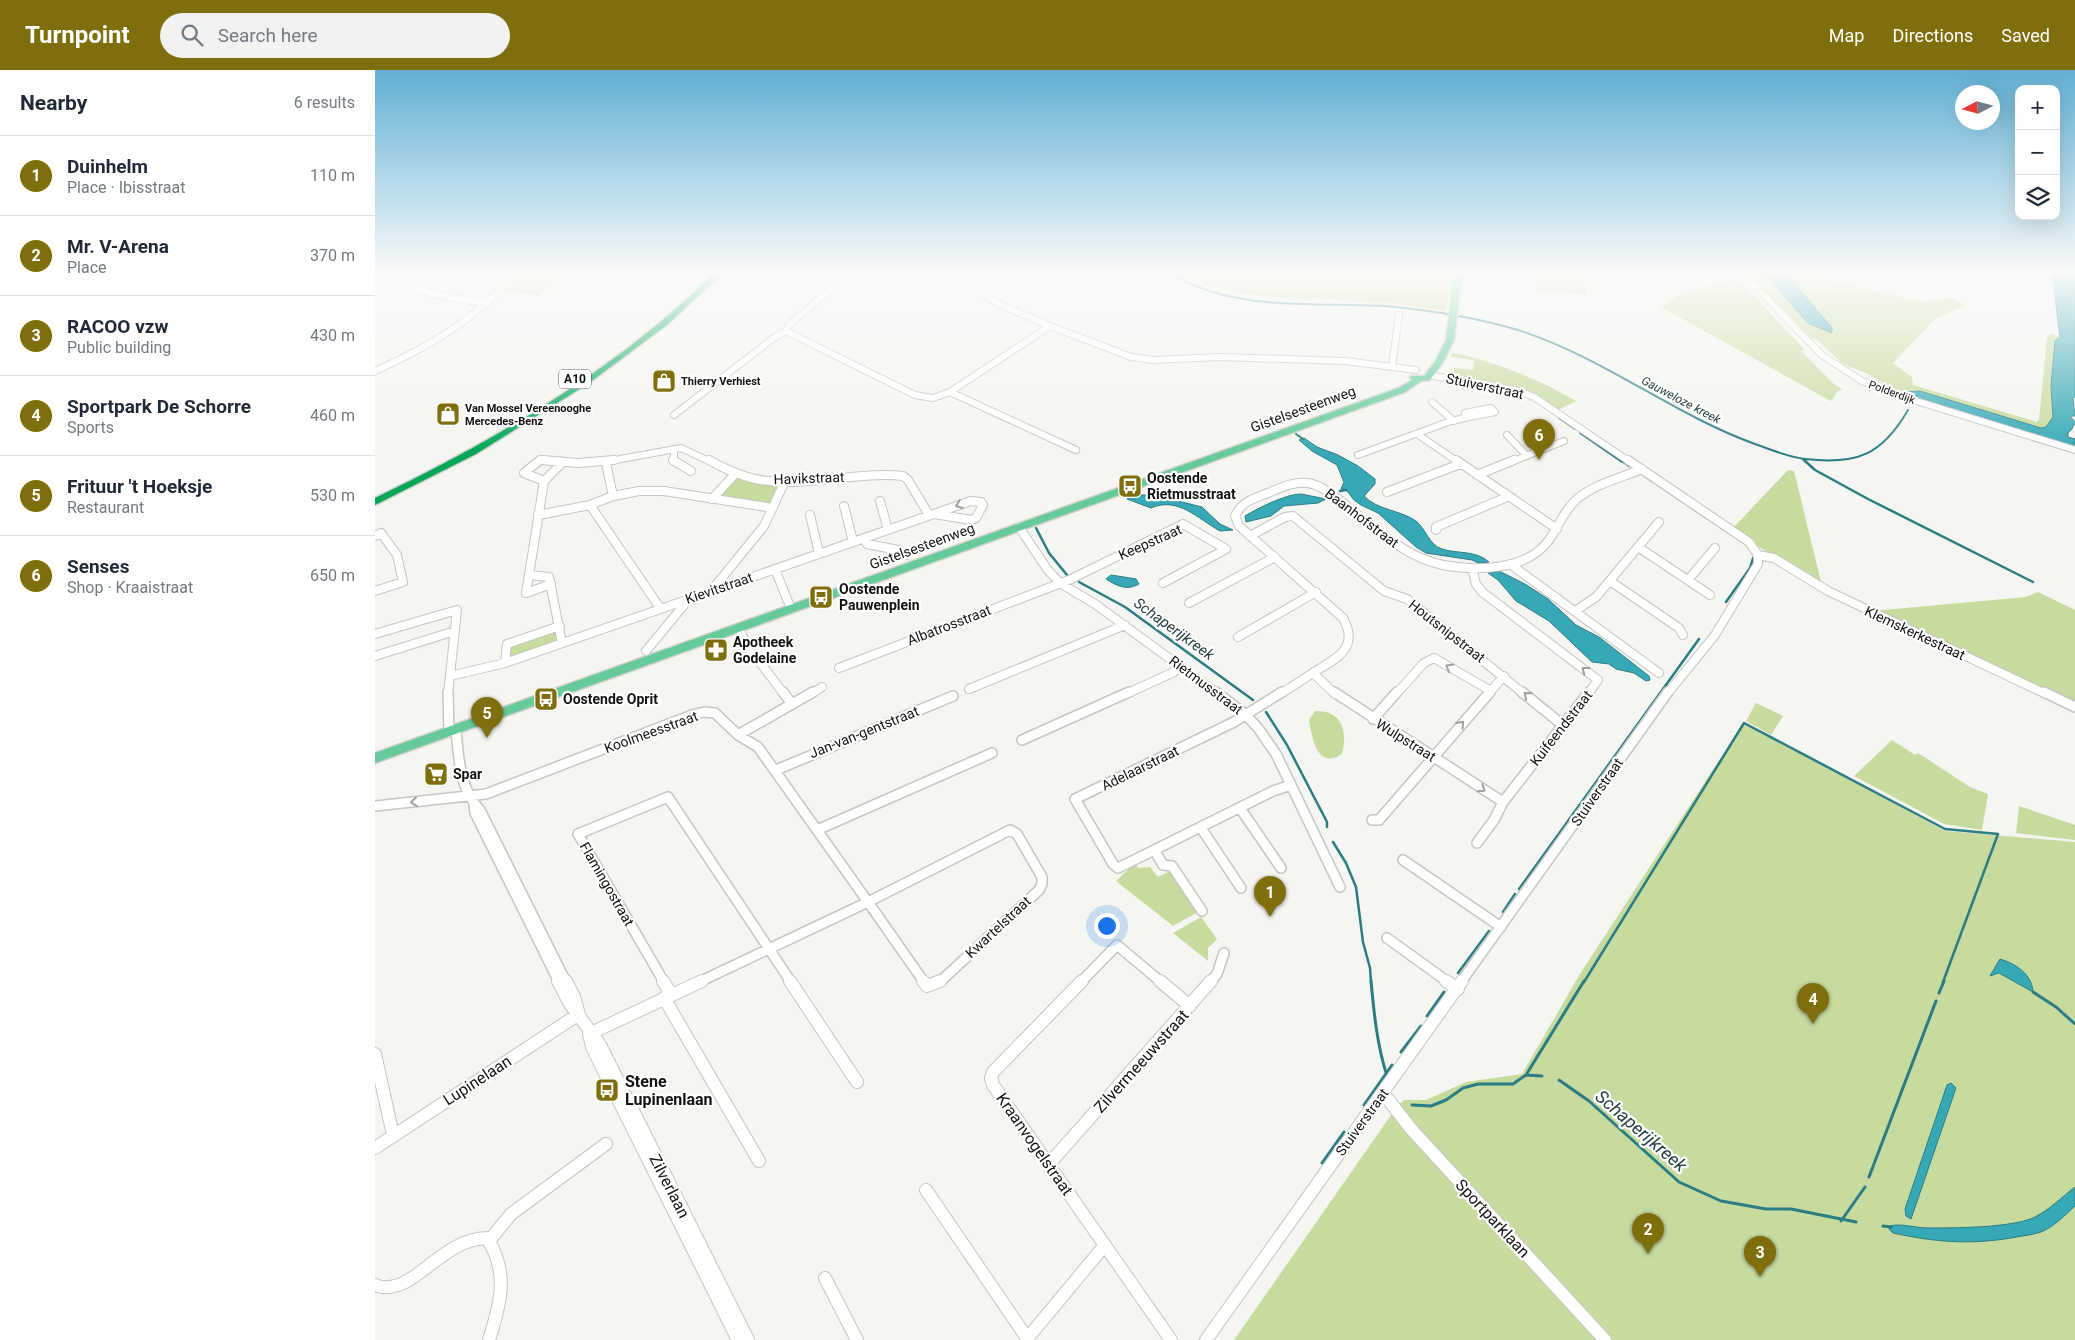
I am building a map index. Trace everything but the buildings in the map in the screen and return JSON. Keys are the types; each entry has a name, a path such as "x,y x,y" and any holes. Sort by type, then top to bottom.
{"highway":[{"name":"A10","path":"375,494 491,432 586,372 638,333"},
{"name":"A10","path":"375,502 501,434 596,374 652,333"}],"main road":[{"name":"Gistelsesteenweg","path":"375,758 1395,392 1438,361 1450,340 1451,333"}],"street":[{"path":"375,371 418,351 449,333"},
{"path":"674,416 782,333"},
{"path":"791,333 922,398 936,398 950,392 1039,333"},
{"name":"Stuiverstraat","path":"1069,333 1131,357 1144,359 1219,357 1345,361 1393,367 1419,374 1525,393 1551,408 1749,542 1758,555 1756,570 1715,635 1687,667 1205,1340"},
{"path":"1393,367 1397,333"},
{"name":"Polderdijk","path":"1801,333 1823,356 1862,381 1909,399 2075,450"},
{"path":"950,392 1076,450"},
{"path":"1443,398 1429,403 1454,421"},
{"path":"1358,455 1454,421 1469,418"},
{"path":"1417,434 1557,529"},
{"path":"1507,435 1526,455"},
{"path":"1477,475 1564,441"},
{"path":"673,449 673,461 691,470"},
{"name":"Havikstraat","path":"544,481 524,473 540,460 561,464 606,463 673,449 689,450 736,473 756,479 785,481 903,476 908,480 931,515"},
{"path":"606,463 613,496"},
{"path":"551,584 526,593 544,481 561,464"},
{"path":"1387,492 1460,464"},
{"name":"Baanhofstraat","path":"1245,714 1341,655 1348,643 1349,630 1343,618 1316,592 1239,526 1236,520 1236,512 1242,504 1292,484 1307,483 1323,488 1411,554 1445,566 1472,568 1510,564 1541,549 1557,529 1565,511 1581,495 1642,469"},
{"path":"712,500 736,473"},
{"path":"711,590 764,526 785,481"},
{"path":"538,515 591,505 613,496 639,491 664,491 773,508"},
{"path":"1436,530 1436,527 1507,496"},
{"path":"880,501 888,530"},
{"name":"Kievitstraat","path":"450,676 505,663 971,501 981,502 983,505 975,518 971,520 931,515"},
{"path":"591,505 660,608"},
{"path":"844,506 853,541"},
{"path":"809,515 819,554"},
{"name":"Houtsnipstraat","path":"1250,536 1285,517 1293,516 1389,593 1407,598 1564,726"},
{"path":"1575,611 1596,597 1659,522"},
{"name":"Keepstraat","path":"1060,583 1183,524 1226,549 1163,583"},
{"name":"Rietmusstraat","path":"1019,527 1047,569 1060,583 1125,625 1245,714 1268,740 1339,887"},
{"path":"375,536 381,533 397,555 403,582 375,591"},
{"path":"864,538 867,544 898,550 907,556"},
{"path":"1638,546 1710,595"},
{"path":"1688,580 1715,548"},
{"name":"Klemskerkestraat","path":"1758,555 1774,558 1828,592 2075,707"},
{"path":"1189,603 1275,558"},
{"path":"1510,564 1659,673"},
{"name":"Kuifeendstraat","path":"1472,568 1476,584 1482,592 1598,680 1503,802 1494,820 1477,843"},
{"path":"775,569 791,609"},
{"path":"529,574 549,577 562,643"},
{"path":"1610,581 1679,628 1683,635"},
{"name":"Albatrosstraat","path":"839,668 1060,583"},
{"path":"1238,637 1316,592"},
{"path":"646,651 684,605 683,601"},
{"name":"Zilverlaan","path":"375,634 457,610 447,698 461,774 472,800 475,813 570,1004 579,1014 589,1034 592,1047 738,1340"},
{"path":"969,689 1125,625"},
{"path":"505,663 507,644 560,626"},
{"path":"739,628 746,644 792,704"},
{"path":"375,656 455,631"},
{"path":"1373,719 1426,662 1435,658 1491,691"},
{"path":"1022,740 1174,672 1181,666"},
{"name":"Wulpstraat","path":"1313,673 1339,697 1503,802"},
{"path":"1372,820 1379,820 1431,757 1505,676"},
{"path":"739,734 822,687"},
{"name":"Jan-van-gentstraat","path":"776,770 953,696"},
{"name":"Koolmeesstraat","path":"375,806 472,800 692,715 704,712 715,713 739,734 758,747 868,902"},
{"name":"Adelaarstraat","path":"1155,851 1118,868 1113,864 1098,840 1075,799 1234,722 1245,714"},
{"path":"817,830 992,753"},
{"path":"1202,912 1173,866 1163,865 1155,851 1273,791 1291,785"},
{"name":"Flamingostraat","path":"668,996 578,834 668,797 770,948"},
{"path":"1240,808 1281,868"},
{"path":"1201,828 1241,888"},
{"name":"Kwartelstraat","path":"589,1034 868,902 1010,830 1017,834 1042,877 1039,890 942,980 927,986 868,902"},
{"path":"1403,860 1501,927"},
{"path":"1387,938 1458,988"},
{"name":"Kraanvogelstraat","path":"1171,1340 993,1085 991,1078 993,1072 1117,944 1190,1006"},
{"path":"770,948 857,1082"},
{"name":"Zilvermeeuwstraat","path":"1049,1164 1217,974 1224,953"},
{"path":"668,996 759,1161"},
{"name":"Lupinelaan","path":"375,1148 579,1014"},
{"name":"Zilverlaan","path":"589,1034 599,1043 748,1340"},
{"path":"375,1054 393,1135"},
{"name":"Sportparklaan","path":"1383,1093 1412,1130 1605,1340"},
{"path":"489,1241 511,1214 605,1144"},
{"path":"926,1190 1027,1339 1105,1245"},
{"path":"375,1285 382,1289 390,1288 407,1280 457,1246 483,1238 489,1241 498,1257 503,1281 501,1298 489,1340"},
{"path":"825,1278 857,1340"}],"green space":[{"path":"1709,333 1789,333 1805,350 1801,351 1834,384 1843,390 1838,391 1831,401"},
{"path":"1805,333 1921,333 1893,363 1912,377 1913,385 2037,422 2039,419 2047,338 2050,334 2060,337 2055,341 2051,386 2054,417 2046,427 2041,428 1920,391 1914,391 1909,398 1877,386 1882,382 1843,364 1816,339 1811,339"},
{"path":"1452,353 1498,365 1548,386 1576,401 1558,410 1535,395 1453,376 1454,368 1473,370 1474,360 1451,357"},
{"path":"1788,470 1794,471 1822,586 1756,545 1756,542 1734,527"},
{"path":"737,477 776,483 779,486 771,504 720,498 719,494"},
{"path":"2038,592 2075,610 2075,705 1873,611 2026,597"},
{"path":"556,630 558,641 509,658 510,646"},
{"path":"1756,703 1783,716 1771,735 1746,721"},
{"path":"1315,711 1331,714 1341,724 1344,737 1342,754 1334,758 1327,758 1317,750 1309,720"},
{"path":"1744,722 1945,831 2075,842 2075,1340 1234,1340 1396,1108 1404,1100 1426,1100 1466,1082 1522,1074 1580,974"},
{"path":"1892,740 1915,755 1918,753 1970,787 1988,794 1982,830 1944,824 1854,776"},
{"path":"2019,806 2075,825 2075,840 2016,833"},
{"path":"1135,863 1138,868 1150,867 1158,877 1172,870 1198,912 1173,926 1116,881"},
{"path":"1201,917 1217,939 1208,948 1208,961 1173,933"}],"water":[{"path":"2060,333 2075,333 2075,397 2073,398 2075,416 2070,416 2075,422 2068,433 2068,437 2075,439 2075,447 1922,399 1909,398 1906,392 1920,391 2041,428 2046,427 2053,417 2051,386 2055,341 2060,337"},
{"path":"1304,438 1317,447 1338,455 1358,466 1375,479 1375,484 1364,496 1369,501 1416,521 1438,547 1448,551 1478,556 1489,562 1478,563 1472,560 1426,553 1416,547 1378,513 1361,505 1347,491 1341,489 1344,482 1337,465 1312,451 1299,440"},
{"path":"1160,492 1170,499 1202,507 1220,524 1233,530 1220,531 1196,515 1179,507 1161,505 1151,508 1127,499 1133,495 1147,495"},
{"path":"1301,494 1326,499 1318,503 1284,506 1271,516 1246,522 1245,516 1257,509 1280,499"},
{"path":"1499,571 1525,584 1548,599 1576,625 1599,637 1649,676 1650,680 1646,681 1634,673 1616,669 1609,664 1592,662 1549,621 1516,601 1498,580 1488,573"},
{"path":"1111,575 1136,579 1139,584 1130,587 1118,586 1106,579"},
{"path":"2000,959 2017,967 2026,975 2030,980 2033,992 1999,973 1990,976"},
{"path":"1951,1083 1956,1088 1911,1219 1906,1216 1905,1209 1947,1085"},
{"path":"2075,1187 2075,1206 2050,1227 2034,1234 1995,1240 1952,1242 1893,1233 1889,1229 1889,1226 1894,1225 1928,1228 1967,1227 2025,1221 2045,1211"}],"waterway":[{"name":"Gauweloze kreek","path":"1527,333 1579,355 1724,432 1774,451 1799,458 1839,460 1866,454 1878,447 1888,437 1908,410"},
{"path":"1559,418 1575,429"},
{"path":"1580,433 1622,462"},
{"path":"1296,434 1303,439"},
{"path":"1621,460 1629,466"},
{"path":"1804,460 1815,470 1868,499 2033,582"},
{"path":"1645,476 1731,534"},
{"path":"1340,491 1346,490"},
{"name":"Schaperijkreek","path":"1036,528 1049,553 1067,575"},
{"path":"1726,602 1750,568 1753,558"},
{"name":"Schaperijkreek","path":"1079,582 1125,607 1253,700"},
{"path":"1519,889 1699,639"},
{"name":"Schaperijkreek","path":"1266,712 1287,745 1327,822 1327,827"},
{"path":"1584,982 1744,723 1945,829 1998,834 1943,982"},
{"name":"Schaperijkreek","path":"1333,842 1346,863 1356,887 1363,942 1370,968 1371,982"},
{"path":"1503,912 1515,894"},
{"path":"1458,973 1489,931"},
{"name":"Schaperijkreek","path":"1371,981 1378,1041 1386,1073"},
{"path":"1526,1075 1584,981"},
{"path":"1939,993 1944,981"},
{"path":"1427,1016 1444,992"},
{"path":"2033,992 2056,1007 2075,1024"},
{"path":"1869,1177 1936,1001"},
{"path":"1401,1052 1421,1026"},
{"path":"1386,1073 1392,1065"},
{"path":"1364,1105 1386,1073"},
{"name":"Schaperijkreek","path":"1412,1105 1431,1106 1446,1100 1463,1088 1478,1084 1513,1084 1526,1075"},
{"name":"Schaperijkreek","path":"1526,1075 1542,1076"},
{"name":"Schaperijkreek","path":"1559,1080 1589,1101 1679,1182 1721,1201 1766,1209 1791,1209 1842,1219"},
{"path":"1322,1163 1344,1132"},
{"path":"1842,1219 1865,1187"},
{"name":"Schaperijkreek","path":"1842,1219 1856,1222"},
{"name":"Schaperijkreek","path":"1883,1226 1891,1227"}],"place":[{"name":"Thierry Verhiest","path":"664,381"},
{"name":"Van Mossel Vereenooghe Mercedes-Benz","path":"448,414"},
{"name":"Senses","path":"1539,460"},
{"name":"Oostende Rietmusstraat","path":"1130,486"},
{"name":"Oostende Pauwenplein","path":"821,597"},
{"name":"Apotheek Godelaine","path":"716,650"},
{"name":"Oostende Oprit","path":"546,699"},
{"name":"Frituur 't Hoeksje","path":"487,738"},
{"name":"Spar","path":"436,774"},
{"name":"Duinhelm","path":"1270,917"},
{"name":"Sportpark De Schorre","path":"1813,1024"},
{"name":"Stene Lupinenlaan","path":"607,1090"},
{"name":"Mr. V-Arena","path":"1648,1254"},
{"name":"RACOO vzw","path":"1760,1277"}]}
